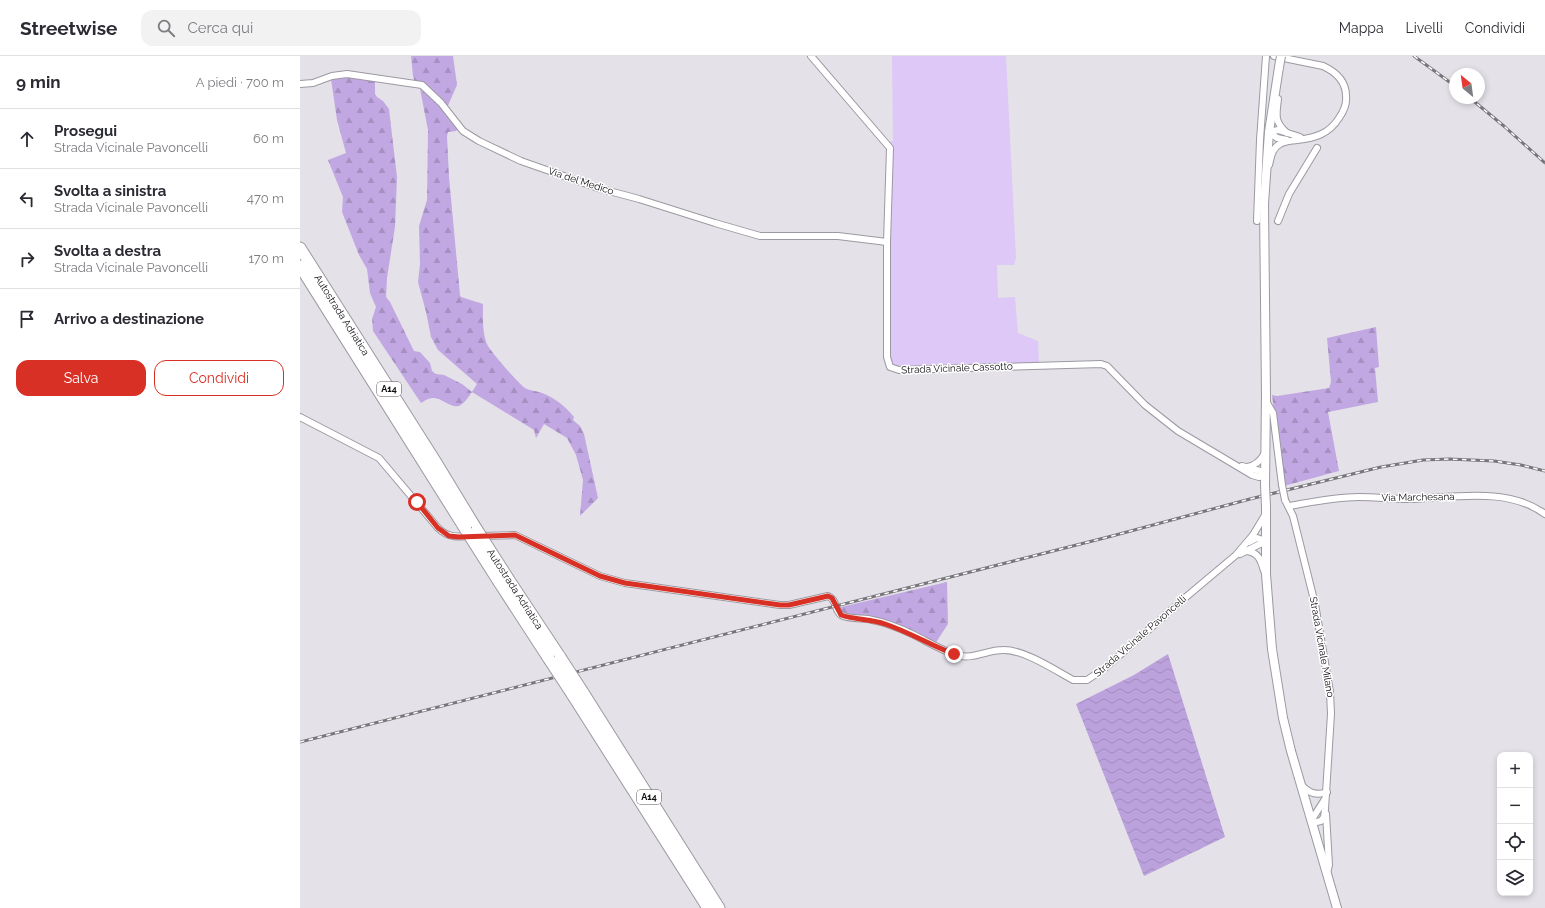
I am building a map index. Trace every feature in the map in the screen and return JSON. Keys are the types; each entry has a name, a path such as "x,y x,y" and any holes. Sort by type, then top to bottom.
{"highway":[{"name":"Autostrada Adriatica","path":"300,248 435,460 471,530"},
{"name":"Autostrada Adriatica","path":"300,266 577,692 713,906"}],"main road":[{"path":"1281,56 1269,132 1264,220 1266,579 1272,649 1283,718 1301,786 1337,908"}],"street":[{"name":"Strada Vicinale Cassotto","path":"811,56 890,148 887,242 887,357 889,365 892,368 899,370 1101,364 1107,366 1146,405 1178,431 1238,465"},
{"path":"1257,221 1260,140 1266,56"},
{"path":"1266,178 1274,149 1280,143 1308,138 1324,133 1337,121 1346,105 1345,87 1339,76 1329,69 1323,66 1274,56"},
{"name":"Via del Medico","path":"300,84 313,83 332,76 347,74 422,85 437,99 463,131 479,141 521,160 598,188 639,198 760,236 838,236 887,242"},
{"path":"1277,80 1279,90 1276,119 1279,126 1287,133"},
{"path":"1269,132 1278,130 1296,137 1308,138"},
{"path":"1269,132 1277,138 1292,140"},
{"path":"1278,221 1288,194 1317,148"},
{"name":"Strada Vicinale Milano","path":"1266,401 1273,413 1285,500 1289,506 1298,533 1315,604 1330,692 1331,714 1325,809 1329,865 1327,874"},
{"name":"Strada Vicinale Pavoncelli","path":"300,417 379,458 438,528 449,536 515,535 600,576 625,583 780,605 789,605 828,596 832,598 841,615 868,619 886,624 914,635 954,654 971,657 998,651 1012,651 1028,656 1073,680 1080,681 1091,678 1105,668 1236,555 1247,544 1266,511"},
{"path":"1245,467 1253,466 1260,461 1266,451"},
{"path":"1238,465 1260,471 1265,481"},
{"path":"1238,465 1265,481"},
{"name":"Via Marchesana","path":"1289,506 1355,497 1409,499 1477,496 1516,500 1527,503 1545,514"},
{"path":"1247,544 1257,538 1266,541"},
{"name":"Strada Vicinale Pavoncelli","path":"1236,555 1266,541"},
{"path":"1246,551 1253,552 1258,555 1266,579"},
{"path":"1301,786 1314,794 1327,792"},
{"path":"1312,822 1324,802 1327,792"},
{"path":"1312,822 1321,821 1324,817 1325,809"}],"shaded area":[{"path":"892,56 1006,56 1016,258 1014,265 997,265 998,298 1015,297 1018,333 1038,341 1039,364 897,369 889,360 887,142 893,141"}],"green space":[{"path":"411,56 453,56 457,85 446,110 437,99 415,84"},
{"path":"335,77 355,77 375,80 375,94 389,109 397,177 395,227 387,278 386,297 390,302 414,351 420,352 430,363 432,371 462,384 472,392 459,406 452,405 437,398 428,399 421,403 373,331 372,319 376,307 370,293 367,269 359,255 342,212 343,197 328,160 346,153 337,120 331,79"},
{"path":"420,89 435,101 458,129 456,131 448,132 447,136 449,177 460,295 461,297 483,304 485,339 489,348 498,360 525,388 547,395 563,406 574,417 573,420 580,426 584,434 598,498 580,516 583,480 576,455 567,438 544,424 536,438 534,430 472,392 477,384 438,350 431,337 418,282 420,264 419,226 427,200 428,130"},
{"path":"1376,327 1379,367 1375,368 1378,402 1328,412 1339,471 1284,486 1272,395 1277,396 1329,388 1331,382 1327,338"},
{"path":"947,582 948,624 935,644 910,632 844,615 837,608"}],"water":[{"path":"1168,654 1225,837 1144,876 1076,704 1134,675"}],"railway":[{"path":"1414,56 1449,82"},
{"path":"1477,104 1545,163"},
{"path":"300,742 1112,536 1250,499 1381,467 1423,460 1449,459 1494,461 1521,465 1545,471"}],"route":[{"path":"417,502 438,528 449,536 459,537 504,534 520,536 600,576 625,583 780,605 789,605 828,596 832,598 841,615 868,619 886,624 914,635 954,654"}]}
